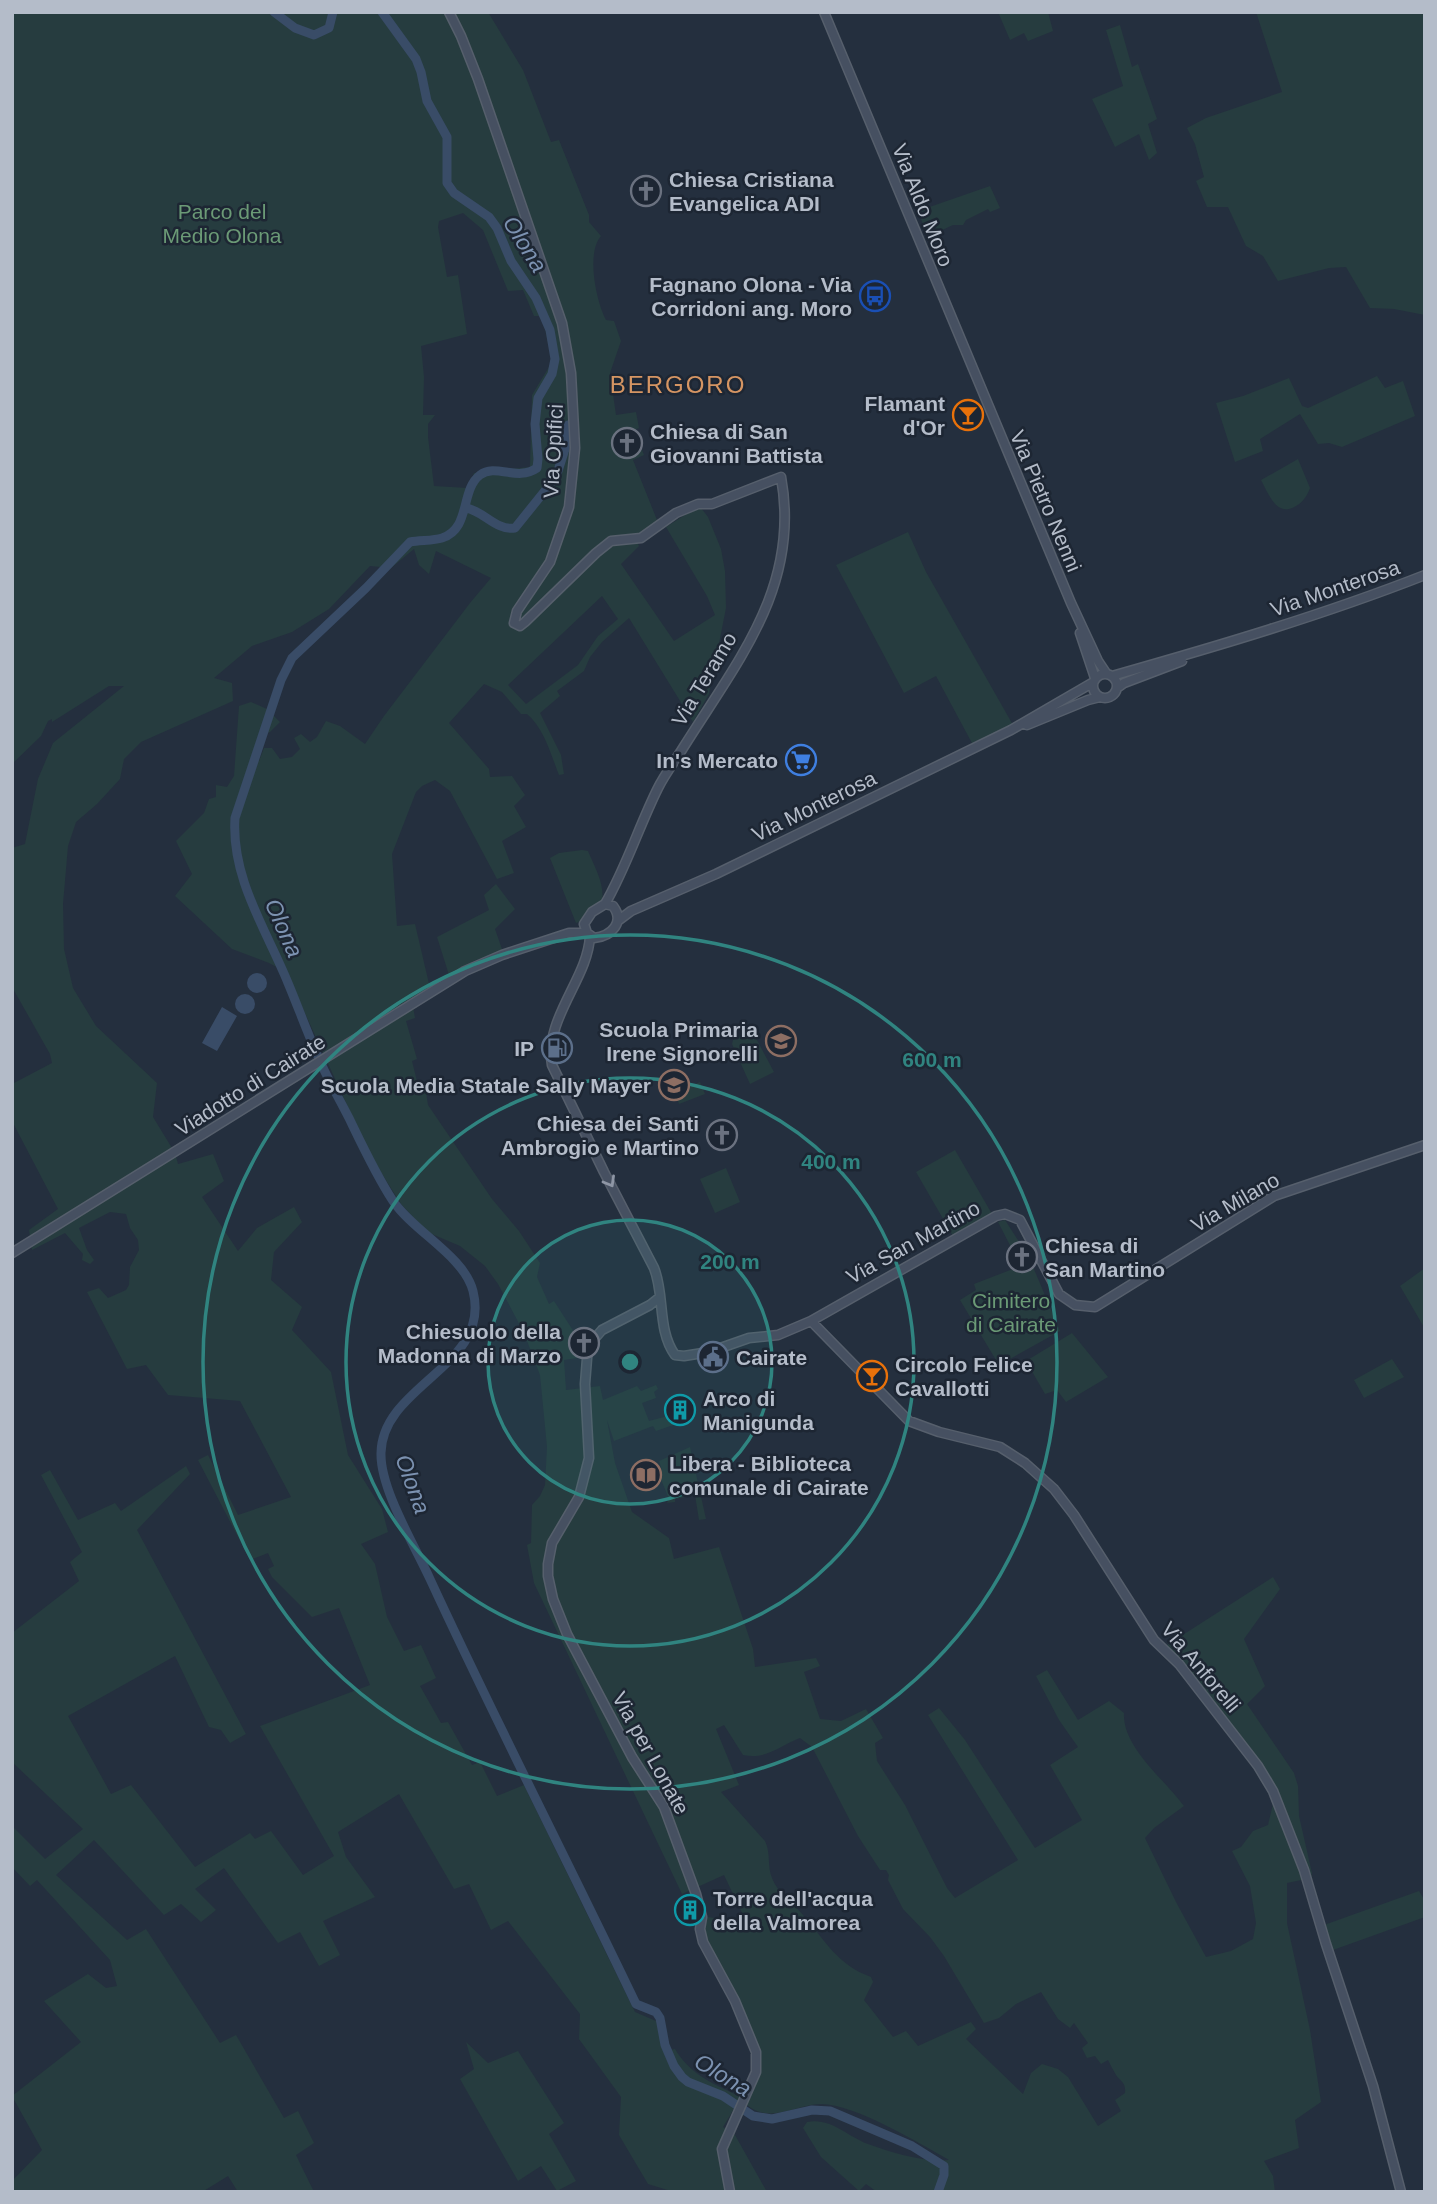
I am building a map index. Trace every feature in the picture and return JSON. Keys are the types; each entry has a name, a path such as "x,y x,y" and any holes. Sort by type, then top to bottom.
{"street":[{"name":"Via Opifici","path":"449,12 478,79 562,323 571,373 575,448 569,507 550,562 517,611 514,623 520,626 525,622 611,541 642,538 676,513 698,505 712,504 781,477"},
{"name":"Via Aldo Moro","path":"824,12 989,412"},
{"name":"Via Pietro Nenni","path":"989,412 1070,603 1098,661 1109,674"},
{"name":"Via Teramo","path":"614,911 614,890 658,787 767,608 778,578 785,536 785,504 781,477"},
{"name":"Via Monterosa","path":"1109,674 1217,646 1360,600 1425,575"},
{"name":"Via Pietro Nenni","path":"1070,603 1094,681"},
{"name":"Via Monterosa","path":"1117,688 1217,646"},
{"path":"1109,674 1117,688 1111,697 1100,697 1093,689 1094,681 1109,674"},
{"name":"Via Monterosa","path":"614,911 631,911 716,874 1011,730 1094,681"},
{"name":"Via Monterosa","path":"1011,730 1100,697"},
{"path":"614,911 609,933 592,936 578,932 547,940 584,924 592,912 614,911"},
{"path":"584,924 592,936 590,950 558,1020 551,1049 552,1065 654,1268 660,1284 662,1310"},
{"name":"Viadotto di Cairate","path":"12,1253 477,965 547,940"},
{"name":"Via Milano","path":"996,1216 1005,1214 1020,1220 1059,1294 1075,1305 1095,1307 1274,1196 1425,1145"},
{"name":"Via San Martino","path":"662,1310 669,1344 675,1355 709,1352 749,1338 786,1332 811,1321 996,1216"},
{"path":"660,1297 650,1305 662,1310"},
{"name":"Via per Lonate","path":"650,1305 601,1330 588,1346 584,1384 589,1458 587,1472 579,1497 551,1548 548,1576 561,1621 632,1757 664,1807 700,1908 703,1942 734,2001 756,2052 756,2073 734,2118 722,2155 730,2192"},
{"name":"Via Anforelli","path":"811,1321 909,1421 939,1432 1000,1447 1025,1463 1054,1489 1074,1515 1149,1634 1179,1664 1258,1766 1273,1791 1304,1870 1373,2086 1401,2192"}],"green space":[{"name":"Parco del Medio Olona","path":"12,12 488,12 523,70 551,142 559,140 589,215 589,222 601,236 594,254 596,290 606,320 614,321 621,341 610,373 616,415 636,412 639,428 634,430 644,455 633,460 659,525 634,537 639,546 621,564 674,641 715,615 707,596 666,527 696,508 701,508 708,517 721,549 725,571 726,608 709,694 693,722 629,618 602,642 590,657 584,671 557,691 560,696 540,713 561,755 564,774 559,775 546,742 533,720 527,714 521,714 502,692 484,684 449,723 489,769 490,777 512,776 525,795 514,806 526,827 502,841 514,873 497,879 450,791 435,780 416,792 392,854 397,926 415,924 430,988 412,1001 415,1018 406,1021 417,1059 412,1061 417,1081 425,1086 428,1105 492,1199 519,1231 540,1263 537,1277 549,1304 554,1301 585,1349 583,1357 564,1360 566,1390 600,1386 603,1400 637,1386 641,1391 656,1385 656,1398 642,1403 649,1421 679,1413 682,1422 656,1431 653,1426 614,1441 607,1420 615,1463 632,1512 669,1538 674,1559 719,1547 753,1649 755,1667 816,1658 820,1666 804,1672 820,1719 841,1721 866,1709 883,1738 875,1743 877,1761 905,1805 947,1888 955,1898 1018,1860 928,1715 939,1708 965,1740 1035,1848 1082,1820 1050,1765 1078,1747 1059,1720 1036,1676 1047,1670 1078,1720 1109,1701 1124,1713 1125,1726 1137,1751 1184,1806 1145,1838 1206,1957 1231,1951 1253,1939 1256,1923 1250,1886 1232,1851 1241,1847 1253,1831 1268,1825 1273,1804 1268,1787 1167,1645 1273,1577 1280,1589 1244,1639 1265,1686 1247,1704 1294,1773 1298,1786 1299,1816 1312,1873 1311,1878 1287,1883 1287,1923 1310,2030 1321,2102 1295,2120 1299,2148 1264,2161 1273,2176 1275,2192 877,2192 866,2184 859,2191 821,2157 803,2128 807,2122 823,2122 868,2144 897,2154 928,2160 949,2160 886,2125 834,2105 811,2105 765,2113 747,2105 760,2075 760,2053 705,1938 703,1927 706,1917 735,1920 743,1915 724,1875 682,1894 534,1583 527,1545 531,1543 532,1505 545,1485 547,1447 540,1375 524,1333 498,1284 485,1266 460,1246 427,1232 401,1204 370,1155 286,972 232,949 175,896 192,874 176,841 204,813 209,799 216,797 216,785 227,787 234,776 239,706 251,702 267,709 280,722 270,732 260,735 255,748 259,761 264,748 272,748 280,759 292,757 300,749 294,738 301,734 310,742 317,737 326,721 340,726 365,744 491,578 436,551 429,574 419,565 414,549 391,568 370,566 329,609 292,632 252,646 214,678 232,683 233,701 141,742 124,759 120,779 76,822 68,846 63,904 64,949 73,988 96,1026 157,1083 153,1117 175,1153 178,1164 213,1154 224,1181 202,1197 238,1251 257,1228 294,1207 302,1222 274,1252 271,1280 302,1307 292,1330 331,1372 348,1455 382,1509 388,1532 361,1544 375,1564 387,1617 404,1651 421,1645 436,1678 420,1686 441,1723 448,1722 472,1765 480,1762 497,1796 524,1785 635,2012 656,2021 666,2051 675,2049 696,2072 741,2097 723,2127 735,2135 767,2192 674,2192 648,2184 619,2135 621,2097 579,2039 580,2014 508,1921 491,1930 469,1884 454,1889 399,1794 338,1832 346,1857 375,1897 323,1921 340,1955 319,1966 300,1932 278,1943 224,1868 195,1889 216,1910 201,1922 181,1904 164,1915 94,1840 56,1875 127,1940 146,1929 220,2043 236,2035 284,2118 298,2111 314,2143 296,2155 314,2192 238,2192 228,2176 202,2192 12,2192 12,2181 42,2150 12,2096 81,2042 44,2001 88,1974 106,1988 117,1986 110,1960 37,1880 30,1886 12,1867 12,1826 45,1859 83,1829 12,1762 12,1633 79,1581 70,1562 82,1552 41,1475 50,1470 78,1520 115,1503 121,1511 186,1466 190,1474 137,1530 246,1734 230,1743 221,1730 209,1727 175,1656 68,1716 111,1794 131,1785 195,1867 250,1833 255,1839 271,1831 303,1875 334,1856 260,1726 370,1685 339,1608 312,1617 272,1577 268,1569 274,1566 268,1553 250,1560 198,1460 208,1455 238,1515 291,1497 240,1401 168,1395 146,1365 127,1369 87,1292 99,1288 108,1298 126,1290 129,1285 130,1267 139,1250 138,1240 130,1228 126,1214 110,1212 79,1228 94,1260 90,1264 82,1260 83,1254 65,1233 32,1250 29,1230 58,1209 12,1121 12,1084 52,1063 50,1054 12,987 12,848 25,844 38,779 53,743 124,686 109,686 52,722 52,719 48,721 41,736 12,764","holes":["463,213 483,230 508,291 523,290 534,316 539,316 544,324 552,362 532,395 530,467 474,473 468,488 434,486 428,424 435,415 423,415 424,377 421,346 467,334 458,275 447,277 438,227 439,221","602,596 618,619 598,636 578,665 526,704 508,685","724,1725 743,1755 766,1754 800,1738 812,1747 858,1836 880,1870 886,1870 889,1875 888,1880 903,1909 944,1956 984,2023 999,2018 1016,2004 1041,1992 1058,2019 1070,2028 1074,2023 1088,2043 1082,2048 1087,2058 1095,2056 1101,2064 1108,2060 1123,2082 1125,2093 1115,2100 1121,2111 1098,2126 1068,2077 1058,2069 1042,2064 1031,2073 1023,2094 966,2039 976,2029 971,2022 918,2046 906,2031 893,2037 864,2000 873,1982 871,1977 840,1959 778,1889 771,1873 765,1841 721,1792 739,1785 716,1729"]},
{"path":"998,12 1048,12 1053,31 1028,41 1024,33 1010,40"},
{"path":"1256,12 1425,12 1425,315 1370,308 1346,267 1329,268 1278,281 1263,256 1246,246 1228,207 1207,207 1196,181 1204,177 1195,144 1187,128 1206,118 1282,92"},
{"path":"1120,25 1132,67 1138,64 1157,119 1148,124 1157,153 1149,160 1139,134 1115,147 1092,99 1123,86 1106,30"},
{"path":"990,186 1000,208 990,212 988,209 966,220 963,225 953,225 936,233 934,223 928,224 927,230 931,234 927,235 918,211"},
{"path":"1377,376 1385,388 1403,381 1415,416 1342,447 1329,443 1318,444 1300,414 1260,439 1263,451 1235,462 1216,403 1243,396 1289,378 1302,406 1308,408"},
{"path":"1298,459 1310,488 1301,503 1284,509 1274,503 1261,480"},
{"path":"908,532 926,572 1013,725 973,745 936,676 904,693 836,565"},
{"path":"588,851 599,876 602,902 586,912 581,921 576,923 550,858 559,853"},
{"path":"496,884 515,909 495,929 503,952 476,960 449,975 437,937 489,910 484,895"},
{"path":"751,1029 774,1072 750,1084 732,1044 733,1040"},
{"path":"700,1082 705,1094 679,1104 675,1093"},
{"path":"955,1150 992,1214 953,1236 916,1172"},
{"path":"726,1168 740,1202 715,1213 700,1179"},
{"path":"1005,1220 1025,1251 1015,1255 998,1222"},
{"name":"Cimitero di Cairate","path":"1031,1262 1060,1331 999,1365 960,1300 976,1290 974,1284"},
{"path":"1425,1268 1425,1329 1400,1286"},
{"path":"1072,1333 1108,1377 1066,1402 1057,1390 1045,1394 1026,1361"},
{"path":"1392,1359 1404,1377 1364,1398 1354,1380"},
{"path":"690,1447 706,1519 699,1520 695,1495 667,1503 669,1499 658,1472 662,1470 659,1461"},
{"path":"1419,1891 1425,1901 1425,1917 1333,1950 1324,1925"},
{"path":"466,2042 488,2063 518,2051 564,2123 549,2134 576,2181 557,2191 541,2166 518,2181 460,2079 474,2069"}],"water":[{"path":"253,973 261,973 267,983 261,993 253,993 247,987 247,979"},
{"path":"241,994 249,994 255,1004 249,1014 241,1014 235,1008 235,1000"},
{"path":"222,1007 237,1016 217,1051 202,1043"}],"waterway":[{"name":"Olona","path":"274,12 295,28 314,35 329,28 333,12"},
{"name":"Olona","path":"382,12 416,59 427,101 447,137 447,183 454,193 489,217 497,228 511,261 536,298 550,330 555,359 552,374 538,398 535,424 537,468 522,473 493,471 480,475 474,482 461,518 451,533 438,539 410,542 292,658 281,680 235,818 235,840 244,882 327,1076 393,1201 460,1267 473,1291 475,1317 467,1338 453,1357 398,1410 386,1430 381,1453 386,1483 506,1739 636,2004 656,2012 660,2018 665,2045 682,2077 723,2096 753,2116 772,2119 812,2110 830,2111 912,2146 944,2166 938,2192"},
{"name":"Olona","path":"466,508 502,527 515,528 556,477 565,449 568,425"}],"place":[{"name":"Chiesa Cristiana Evangelica ADI","path":"646,191"},
{"name":"Fagnano Olona - Via Corridoni ang. Moro","path":"875,296"},
{"name":"Flamant d'Or","path":"968,415"},
{"name":"Chiesa di San Giovanni Battista","path":"627,443"},
{"name":"In's Mercato","path":"801,760"},
{"name":"Scuola Primaria Irene Signorelli","path":"781,1041"},
{"name":"IP","path":"557,1048"},
{"name":"Scuola Media Statale Sally Mayer","path":"674,1085"},
{"name":"Chiesa dei Santi Ambrogio e Martino","path":"722,1135"},
{"name":"Chiesa di San Martino","path":"1022,1257"},
{"name":"Chiesuolo della Madonna di Marzo","path":"584,1343"},
{"name":"Cairate","path":"713,1357"},
{"name":"Circolo Felice Cavallotti","path":"872,1376"},
{"name":"Arco di Manigunda","path":"680,1410"},
{"name":"Libera - Biblioteca comunale di Cairate","path":"646,1475"},
{"name":"Torre dell'acqua della Valmorea","path":"690,1910"}],"district":[{"name":"BERGORO","path":"678,384"}]}
